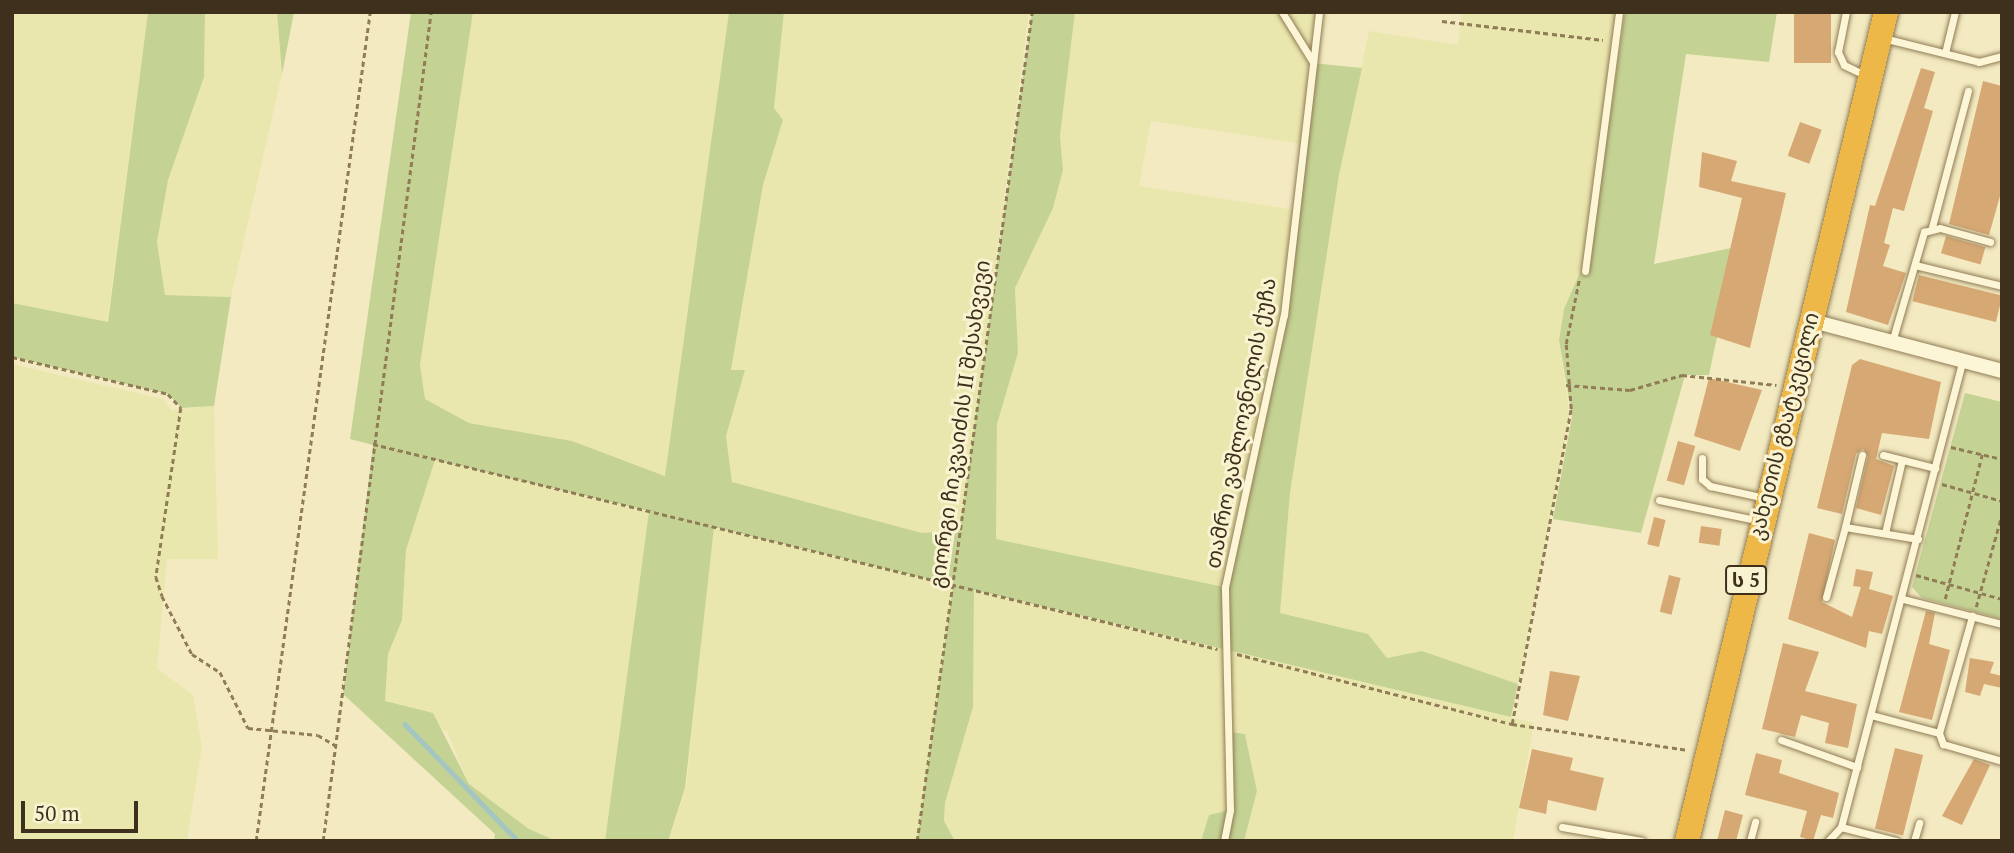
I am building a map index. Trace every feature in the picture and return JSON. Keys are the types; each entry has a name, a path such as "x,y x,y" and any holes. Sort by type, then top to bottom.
{"highway":[{"name":"კახეთის გზატკეცილი","path":"1687,841 1792,388 1886,12"}],"street":[{"path":"1809,320 2002,371"}],"lane":[{"path":"1282,12 1313,63"},
{"name":"თამრო ვაშლოვნელის ქუჩა","path":"1224,841 1230,810 1228,652 1224,587 1284,315 1319,12"},
{"path":"1585,271 1613,41 1619,12"},
{"path":"1846,12 1838,52 1844,65 1868,77"},
{"path":"1945,53 1955,12"},
{"path":"1879,37 1979,62 2002,56"},
{"path":"1892,342 1914,265 1932,227 1968,92"},
{"path":"1932,227 1990,242"},
{"path":"1914,265 2002,286"},
{"path":"1828,841 1841,827 1910,573 1962,361"},
{"path":"1826,597 1862,455"},
{"path":"1883,455 1935,468"},
{"path":"1703,458 1702,480 1763,510"},
{"path":"1885,533 1902,460"},
{"path":"1659,499 1763,510"},
{"path":"1845,527 1918,538"},
{"path":"1903,599 2002,624"},
{"path":"1973,616 1939,733 1943,744 2002,761"},
{"path":"1871,715 1939,733"},
{"path":"1780,740 1857,768"},
{"path":"1750,841 1755,822"},
{"path":"1914,841 1919,823"},
{"path":"1562,827 1642,841"},
{"path":"1841,827 1896,841"}],"path":[{"path":"256,841 370,12"},
{"path":"323,841 431,12"},
{"name":"გიორგი ჩიკვაიძის II შესახვევი","path":"917,841 1032,12"},
{"path":"1442,21 1613,41"},
{"path":"1512,724 1572,409 1566,385 1570,310 1585,271"},
{"path":"12,357 168,394 181,408 156,577 192,654 220,672 248,728 318,735 336,746"},
{"path":"1566,385 1630,390 1682,375 1792,388"},
{"path":"373,444 1228,652 1512,724 1708,753"},
{"path":"1941,445 2002,459"},
{"path":"1943,609 1982,455"},
{"path":"1932,481 2002,501"},
{"path":"1973,616 2002,514"},
{"path":"1910,573 2002,599"}],"shaded area":[{"path":"12,12 148,12 107,323 12,303"},
{"path":"205,12 277,12 282,74 231,297 165,295 157,242 168,180 204,77"},
{"path":"473,12 729,12 666,476 572,441 469,423 425,399 420,365"},
{"path":"784,12 1029,12 960,530 921,533 732,482 726,436 745,370 731,371 763,185 783,120 774,108"},
{"path":"1075,12 1319,12 1304,144 1151,121 1139,186 1296,210 1284,315 1225,587 996,539 997,424 1018,353 1015,288 1053,208 1063,170 1060,136"},
{"path":"1462,12 1625,12 1592,245 1564,309 1559,341 1570,415 1518,684 1422,651 1387,658 1368,634 1280,613 1290,493 1339,175 1369,31 1458,45"},
{"path":"12,364 163,399 171,410 214,406 218,559 167,559 157,668 193,695 202,746 187,841 12,841"},
{"path":"435,459 649,511 605,841 556,841 529,829 469,784 447,732 385,701 388,653 402,620 406,550"},
{"path":"713,527 953,585 917,841 668,841 686,788"},
{"path":"974,590 1534,723 1513,841 1244,841 1257,791 1245,734 1230,810 1210,815 1201,841 955,841 944,821 945,803 973,707"}],"green space":[{"path":"148,12 205,12 204,77 168,180 157,242 165,295 231,297 214,406 181,408 168,394 12,357 12,303 108,322"},
{"path":"277,12 294,12 282,74"},
{"path":"411,12 473,12 420,365 425,399 469,423 572,441 665,476 729,12 784,12 774,108 783,120 763,185 731,370 745,370 726,436 732,482 922,533 960,530 1032,12 1075,12 1060,136 1063,170 1053,208 1015,288 1018,353 997,424 996,539 1224,587 1284,315 1313,63 1362,68 1339,175 1290,493 1280,613 1368,634 1387,658 1422,651 1518,684 1511,717 974,590 973,707 945,803 944,821 955,841 917,841 953,585 714,527 685,788 668,841 605,841 649,511 435,460 406,550 402,620 388,654 385,701 433,713 469,784 529,829 556,841 494,841 495,834 343,694 373,445 350,439"},
{"path":"1625,12 1777,12 1769,62 1686,54 1654,264 1736,247 1709,375 1685,375 1641,533 1553,519 1572,417 1559,340 1564,309 1592,245"},
{"path":"1965,393 2002,402 2002,619 1922,598 1912,587"},
{"path":"1230,732 1245,734 1257,791 1244,841 1201,841 1209,815 1230,810"}],"building":[{"path":"1794,12 1831,12 1831,63 1794,63"},
{"path":"1921,68 1935,72 1924,108 1933,111 1904,211 1893,208 1884,243 1890,245 1883,266 1906,273 1888,325 1846,312 1870,205 1875,206"},
{"path":"1983,81 2002,86 2002,189 1989,235 1949,224"},
{"path":"1800,122 1822,130 1809,164 1788,156"},
{"path":"1702,152 1737,161 1731,181 1786,193 1750,348 1710,335 1742,198 1699,187"},
{"path":"1946,236 1985,247 1980,265 1941,253"},
{"path":"1919,275 2002,296 1996,322 1912,301"},
{"path":"1860,359 1941,382 1929,439 1882,433 1876,459 1894,466 1881,515 1856,508 1868,456 1863,449 1856,454 1842,514 1817,508 1852,365"},
{"path":"1709,378 1762,390 1740,451 1694,436"},
{"path":"1678,441 1695,446 1684,485 1667,480"},
{"path":"1654,517 1666,520 1659,547 1647,544"},
{"path":"1701,526 1722,529 1719,546 1699,543"},
{"path":"1809,533 1835,540 1822,602 1852,617 1861,587 1853,586 1856,569 1873,572 1869,589 1893,596 1882,634 1869,631 1866,648 1788,619"},
{"path":"1669,575 1681,578 1671,615 1660,612"},
{"path":"1926,611 1935,613 1929,644 1950,650 1932,720 1899,712"},
{"path":"1783,643 1819,652 1805,691 1857,704 1848,748 1825,743 1829,723 1801,715 1795,737 1762,729"},
{"path":"1970,658 1994,662 1990,673 2002,676 2002,688 1984,684 1980,696 1965,692"},
{"path":"1550,671 1580,676 1568,721 1543,715"},
{"path":"1895,748 1923,755 1903,836 1875,829"},
{"path":"1532,749 1573,758 1570,770 1604,778 1596,811 1548,800 1546,814 1519,808"},
{"path":"1756,753 1782,760 1779,773 1839,793 1833,818 1821,815 1813,841 1800,837 1807,811 1745,795"},
{"path":"1974,759 1990,765 1962,825 1942,816"},
{"path":"1725,810 1743,815 1736,841 1717,841"}],"waterway":[{"path":"405,724 518,841"}]}
